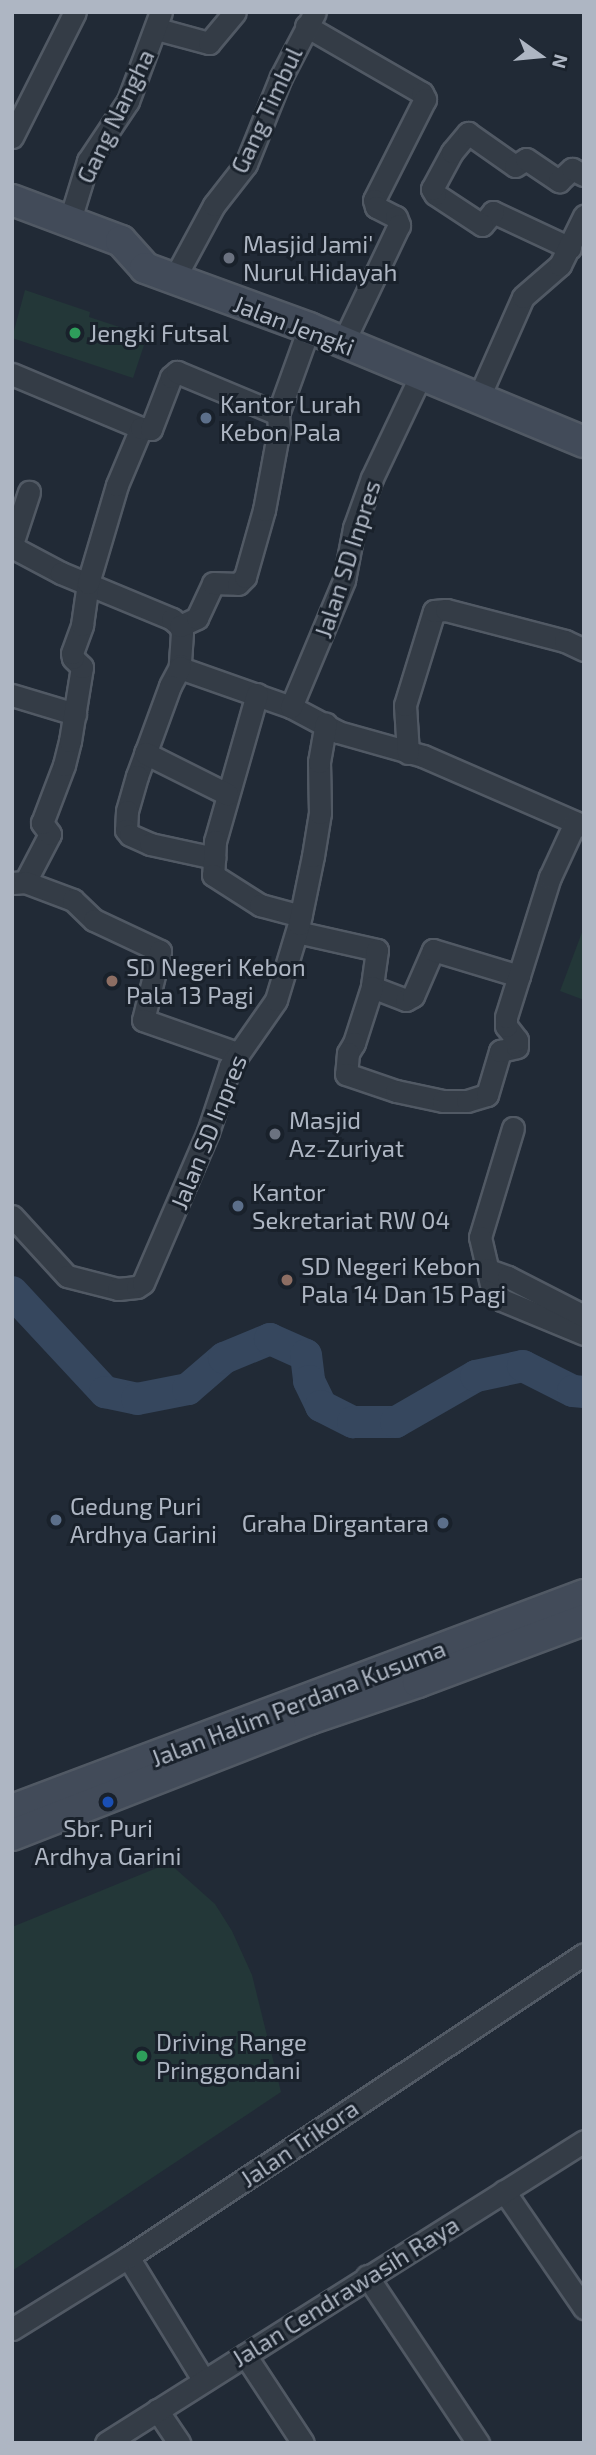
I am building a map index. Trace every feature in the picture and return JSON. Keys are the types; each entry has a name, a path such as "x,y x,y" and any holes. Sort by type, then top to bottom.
{"street":[{"path":"12,137 75,12"},
{"path":"159,21 209,43 235,12"},
{"path":"310,19 422,93 425,99 374,200 376,207 396,217 399,225 343,343"},
{"name":"Gang Timbul","path":"174,279 214,205 246,164 281,77 310,19"},
{"name":"Gang Nangha","path":"70,220 88,161 128,101 159,21"},
{"path":"573,256 493,212 484,224 479,223 435,194 432,189 452,152 469,133 515,166 526,159 559,181 572,169 584,175"},
{"name":"Jalan Jengki","path":"12,200 121,241 141,265 174,279 309,328 584,442"},
{"path":"478,399 523,297 573,256 584,216"},
{"path":"180,626 197,618 213,583 238,584 245,577 264,510 279,429 278,414 309,328"},
{"path":"12,374 141,428 151,429 171,377 177,372 278,414"},
{"name":"Jalan SD Inpres","path":"291,707 344,580 354,528 372,478 421,375"},
{"path":"141,428 117,485 88,583 82,625 72,653 82,667 64,765 42,823 50,834 19,883 73,900 94,920 160,951 142,1017 145,1022 237,1053"},
{"path":"29,492 12,546 88,583 172,619 180,626 180,667 145,753 127,811 125,830 150,844 214,858"},
{"path":"408,753 405,705 434,611 446,610 565,641 584,650"},
{"path":"180,667 257,694 291,707 326,723 338,733 441,763 580,825 550,877 506,1021 517,1040 516,1050 501,1050 487,1095 467,1101 422,1097 346,1074 348,1053 354,1044 372,987 377,950 299,924 260,905 213,875 215,841 257,694"},
{"path":"12,695 75,714"},
{"name":"Jalan SD Inpres","path":"12,1216 66,1276 118,1289 137,1287 143,1283 174,1216 237,1053 261,1025 276,1000 299,924 320,813 319,762 326,723"},
{"path":"145,753 227,794"},
{"path":"372,987 409,1000 433,950 519,976"},
{"path":"513,1128 480,1237 492,1289 502,1300 584,1334"},
{"path":"486,1269 508,1277 538,1295 584,1316"},
{"name":"Jalan Halim Perdana Kusuma","path":"12,1810 584,1595"},
{"name":"Jalan Halim Perdana Kusuma","path":"12,1835 309,1719 418,1682 584,1620"},
{"name":"Jalan Trikora","path":"12,2329 128,2256 584,1954"},
{"name":"Jalan Cendrawasih Raya","path":"106,2443 584,2141"},
{"path":"505,2191 584,2308"},
{"path":"128,2256 204,2381"},
{"path":"367,2276 478,2443"},
{"path":"245,2355 303,2443"},
{"path":"157,2410 178,2443"}],"green space":[{"name":"Jengki Futsal","path":"25,290 90,312 89,317 147,336 133,378 12,338"},
{"path":"584,927 584,1000 560,991"},
{"name":"Driving Range Pringgondani","path":"169,1863 215,1904 232,1931 252,1975 281,2092 12,2271 12,1927"}],"waterway":[{"path":"12,1292 105,1392 137,1399 188,1389 224,1358 270,1339 306,1355 309,1381 321,1406 353,1422 396,1422 476,1376 523,1366 573,1391 584,1392"}],"place":[{"name":"Masjid Jami' Nurul Hidayah","path":"229,258"},
{"name":"Jengki Futsal","path":"75,333"},
{"name":"Kantor Lurah Kebon Pala","path":"206,418"},
{"name":"SD Negeri Kebon Pala 13 Pagi","path":"112,981"},
{"name":"Masjid Az-Zuriyat","path":"275,1134"},
{"name":"Kantor Sekretariat RW 04","path":"238,1206"},
{"name":"SD Negeri Kebon Pala 14 Dan 15 Pagi","path":"287,1280"},
{"name":"Gedung Puri Ardhya Garini","path":"56,1520"},
{"name":"Graha Dirgantara","path":"443,1523"},
{"name":"Sbr. Puri Ardhya Garini","path":"108,1802"},
{"name":"Driving Range Pringgondani","path":"142,2056"}]}
